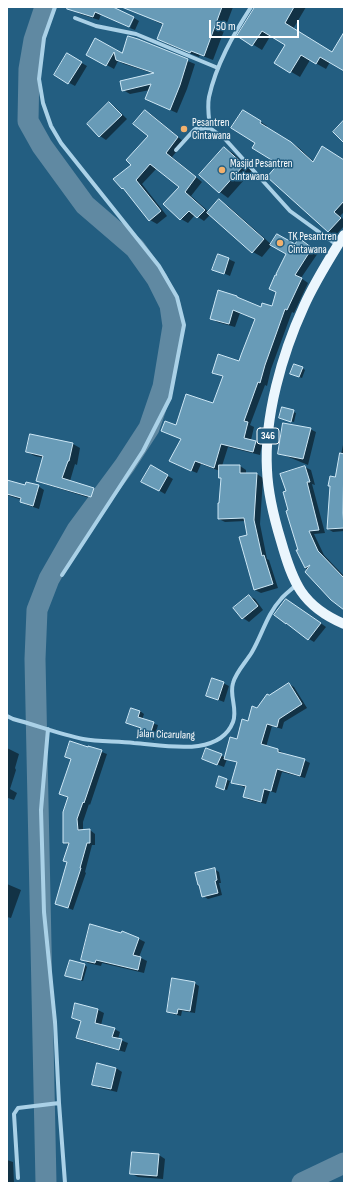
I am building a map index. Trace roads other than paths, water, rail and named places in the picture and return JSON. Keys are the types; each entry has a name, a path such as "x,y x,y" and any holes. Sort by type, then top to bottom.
{"main road":[{"name":"346","path":"344,235 304,306 290,342 280,374 269,424 266,470 271,508 284,555 296,585 309,602 320,611 344,624"}],"street":[{"path":"55,7 44,38 39,79 43,103 51,126 61,143 159,266 177,297 184,325 170,398 140,457 62,575"},
{"path":"210,128 208,112 209,98 218,68 233,36 250,7"},
{"path":"76,18 96,26 136,34 218,68"},
{"path":"176,150 195,129 210,128 225,139 290,211 338,246"},
{"name":"Jalan Cicarulang","path":"7,716 84,739 173,746 193,746 211,743 228,731 233,721 235,707 231,693 233,682 253,650 269,616 280,599 296,585"},
{"path":"48,729 40,810 44,912 55,1022 65,1183"},
{"path":"18,1178 14,1114 18,1108 46,1106 59,1103"}],"waterway":[{"path":"45,7 34,40 29,69 28,121 42,146 85,205 135,248 157,279 170,305 173,326 163,387 149,428 125,465 77,530 49,579 37,610 35,659 46,1183"},
{"path":"302,1183 344,1163"}],"place":[{"name":"Pesantren Cintawana","path":"184,129"},
{"name":"Masjid Pesantren Cintawana","path":"222,170"},
{"name":"TK Pesantren Cintawana","path":"280,243"}]}
